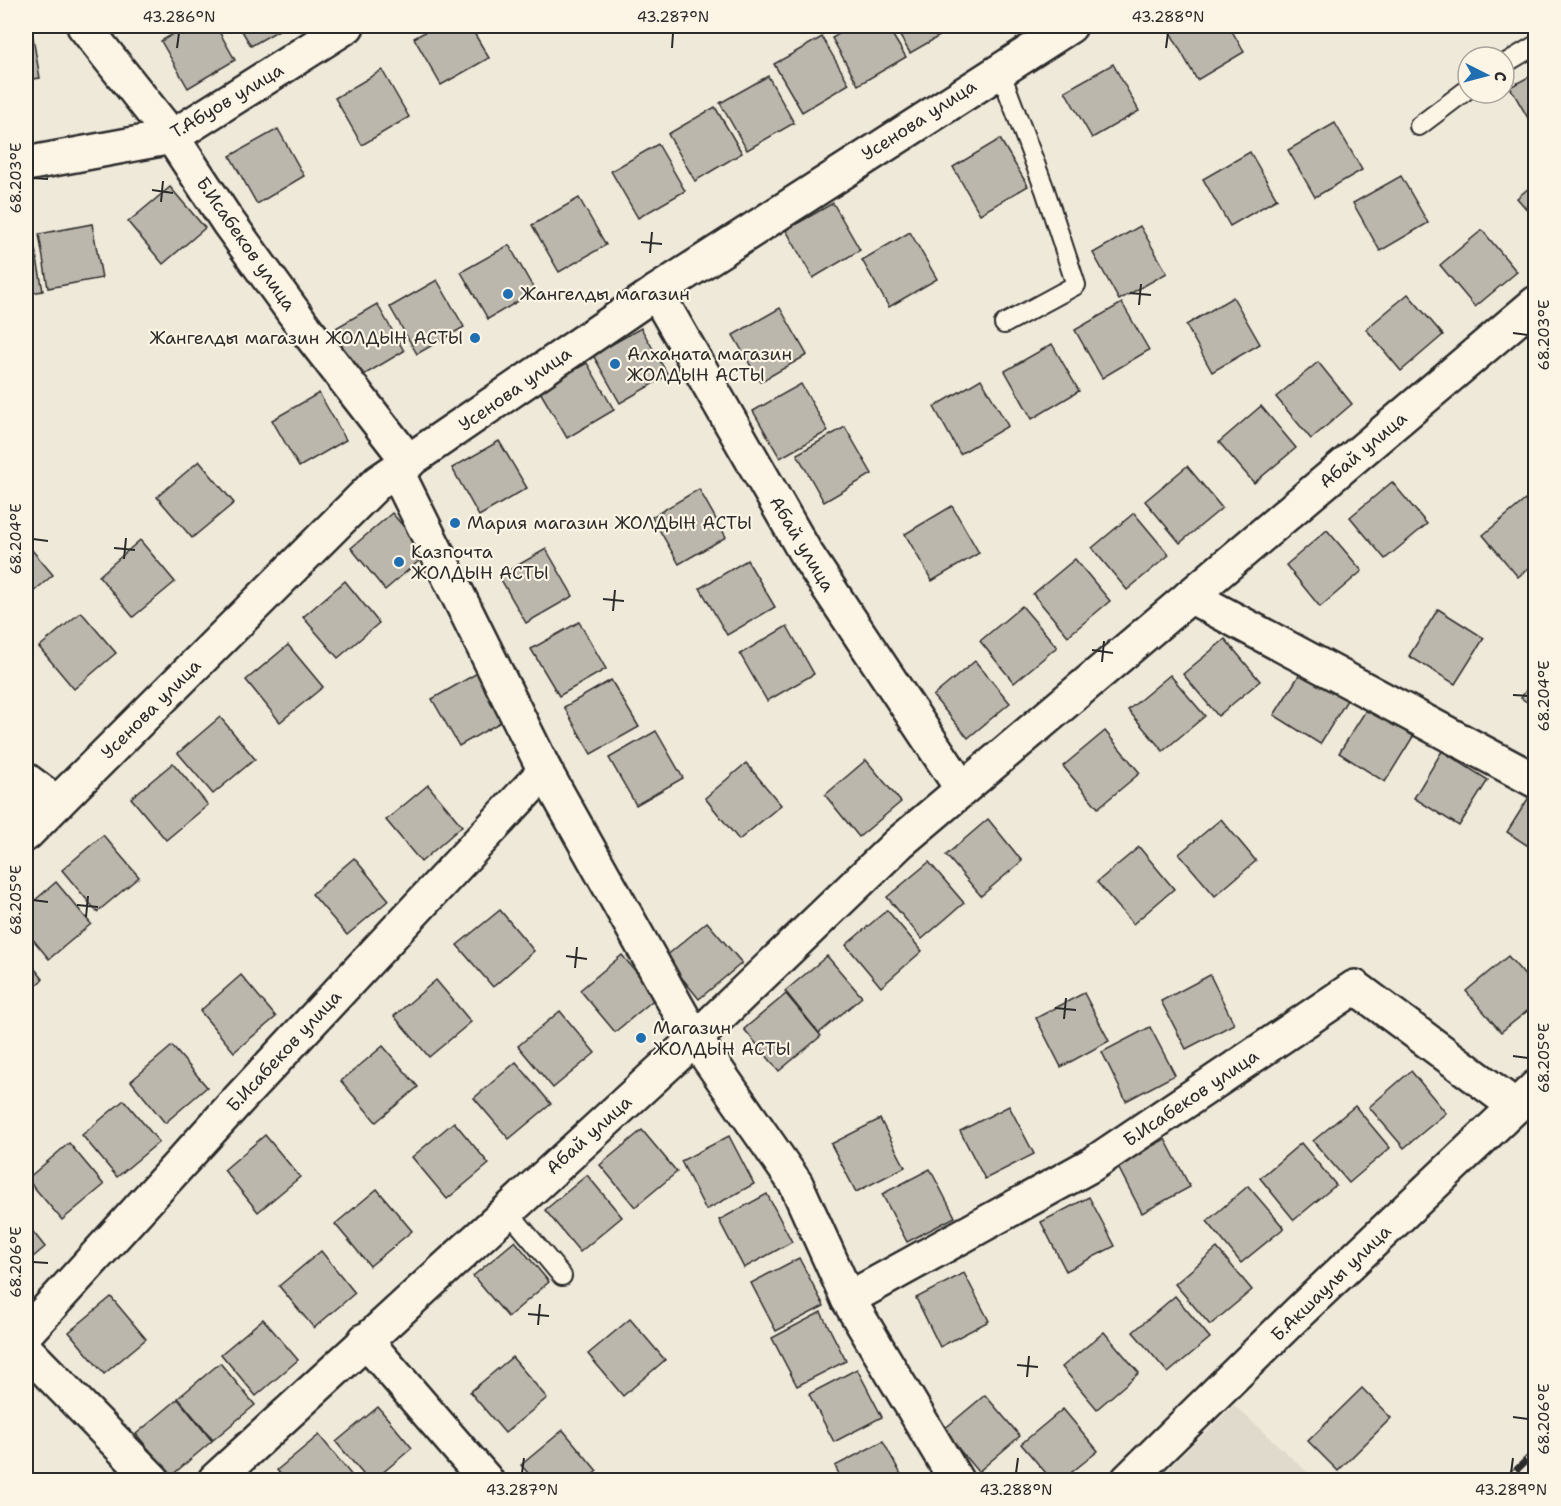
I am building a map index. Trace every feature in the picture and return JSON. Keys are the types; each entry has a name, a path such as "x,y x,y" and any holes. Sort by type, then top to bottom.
{"street":[{"name":"Б.Исабеков улица","path":"84,26 172,137 228,222 403,466 545,771 695,1039 796,1184 848,1299 956,1480"},
{"name":"Т.Абуов улица","path":"26,164 172,137 347,26"},
{"name":"Усенова улица","path":"26,834 378,482 656,292 999,68 1070,26"},
{"name":"Абай улица","path":"656,292 805,552 962,789"},
{"name":"Абай улица","path":"215,1480 695,1039 899,843 1536,303"},
{"path":"1190,596 1536,781"},
{"name":"Б.Исабеков улица","path":"26,1333 239,1099 545,771"},
{"path":"26,780 57,803"},
{"name":"Б.Исабеков улица","path":"848,1299 1091,1166 1355,987 1525,1097"},
{"name":"Б.Акшаулы улица","path":"1128,1480 1299,1312 1525,1097"},
{"path":"365,1340 486,1480"},
{"path":"26,1350 153,1480"}],"lane":[{"path":"1516,57 1536,45"},
{"path":"999,68 1045,190 1076,285 1004,324"},
{"path":"1419,126 1456,98"},
{"path":"507,1210 562,1276"}],"shaded area":[{"path":"1234,1405 1316,1480 1156,1480"}],"building":[{"path":"26,26 31,26 40,78 26,80"},
{"path":"187,26 216,26 235,60 188,88 161,41"},
{"path":"239,26 286,26 251,46"},
{"path":"436,26 470,26 489,58 441,85 414,38"},
{"path":"852,26 887,26 906,57 858,85 832,38"},
{"path":"894,26 957,26 910,53"},
{"path":"1182,26 1229,26 1244,52 1197,80 1170,32"},
{"path":"822,37 849,84 802,112 774,64"},
{"path":"1113,64 1139,111 1092,138 1065,91"},
{"path":"382,70 409,117 362,145 335,98"},
{"path":"1536,73 1536,132 1516,97 1516,84"},
{"path":"768,76 794,123 747,150 720,103"},
{"path":"715,107 742,153 695,181 668,134"},
{"path":"1335,123 1362,170 1315,197 1288,150"},
{"path":"278,129 304,176 257,204 230,156"},
{"path":"1000,139 1028,186 980,214 953,167"},
{"path":"658,144 685,191 638,218 611,171"},
{"path":"1250,152 1277,199 1230,226 1203,179"},
{"path":"1401,176 1428,223 1380,251 1353,203"},
{"path":"1536,182 1536,220 1517,198"},
{"path":"170,187 205,228 163,264 128,222"},
{"path":"579,198 606,245 559,272 532,225"},
{"path":"833,203 860,250 813,278 786,230"},
{"path":"92,224 102,278 48,288 39,234"},
{"path":"1140,226 1167,273 1119,300 1093,253"},
{"path":"1482,230 1517,272 1475,307 1440,265"},
{"path":"910,232 937,279 889,307 862,260"},
{"path":"33,238 43,291 26,294 26,239"},
{"path":"509,245 535,291 488,319 461,272"},
{"path":"437,280 464,327 417,354 390,307"},
{"path":"1408,294 1443,335 1401,371 1366,329"},
{"path":"1233,297 1260,344 1212,372 1186,325"},
{"path":"1122,303 1149,350 1102,378 1075,330"},
{"path":"377,304 404,351 357,379 329,332"},
{"path":"780,308 807,355 760,382 733,335"},
{"path":"641,328 668,375 620,403 593,355"},
{"path":"1052,344 1079,391 1032,419 1005,371"},
{"path":"1318,362 1352,404 1311,439 1276,397"},
{"path":"587,363 614,410 567,438 539,390"},
{"path":"981,379 1008,426 960,454 934,407"},
{"path":"801,384 828,431 780,458 753,411"},
{"path":"319,393 346,440 299,467 272,420"},
{"path":"1261,406 1296,448 1254,483 1219,442"},
{"path":"845,427 872,474 824,502 797,454"},
{"path":"499,441 527,488 479,516 452,468"},
{"path":"199,461 234,503 192,538 157,497"},
{"path":"1187,466 1222,508 1180,543 1145,501"},
{"path":"1392,482 1427,524 1385,559 1350,517"},
{"path":"699,489 726,537 679,564 652,517"},
{"path":"1525,500 1536,513 1536,562 1518,577 1483,535"},
{"path":"952,506 979,553 932,581 905,534"},
{"path":"392,513 427,554 385,590 351,548"},
{"path":"1134,513 1169,555 1127,590 1092,548"},
{"path":"1327,530 1362,571 1320,607 1286,565"},
{"path":"140,540 175,582 133,617 99,576"},
{"path":"26,543 53,575 26,598"},
{"path":"546,549 573,596 526,623 499,576"},
{"path":"1075,559 1110,601 1068,636 1033,594"},
{"path":"747,560 775,607 727,635 700,588"},
{"path":"345,581 379,623 338,658 303,617"},
{"path":"1022,606 1057,647 1014,683 980,641"},
{"path":"1438,609 1484,638 1455,684 1409,656"},
{"path":"81,612 116,653 74,689 39,647"},
{"path":"579,622 606,669 559,696 531,649"},
{"path":"787,626 814,674 767,701 740,654"},
{"path":"1225,639 1260,681 1218,716 1183,674"},
{"path":"288,645 323,687 280,722 246,680"},
{"path":"975,661 1010,703 968,738 933,696"},
{"path":"1303,669 1349,697 1320,744 1274,715"},
{"path":"479,672 506,719 459,746 432,699"},
{"path":"1170,675 1205,716 1163,751 1128,710"},
{"path":"1536,675 1536,708 1521,698"},
{"path":"611,680 639,727 591,754 564,707"},
{"path":"1368,707 1414,735 1385,782 1339,753"},
{"path":"220,717 255,759 213,794 178,753"},
{"path":"656,731 683,778 636,805 609,758"},
{"path":"1105,731 1140,773 1098,808 1063,766"},
{"path":"1442,751 1488,780 1459,826 1414,798"},
{"path":"866,760 901,802 859,837 825,795"},
{"path":"173,763 208,805 166,840 131,798"},
{"path":"746,763 781,805 739,840 705,798"},
{"path":"428,785 462,826 421,862 386,820"},
{"path":"1536,786 1536,851 1507,832"},
{"path":"988,819 1022,861 981,896 946,855"},
{"path":"1221,819 1256,861 1215,896 1179,854"},
{"path":"103,835 139,877 97,912 62,870"},
{"path":"1139,847 1174,889 1133,924 1097,882"},
{"path":"354,858 389,900 347,935 312,894"},
{"path":"929,862 964,903 922,939 887,897"},
{"path":"56,882 91,924 49,959 26,931 26,908"},
{"path":"500,910 534,951 493,987 457,945"},
{"path":"887,910 922,951 881,987 846,945"},
{"path":"707,922 742,963 699,999 665,957"},
{"path":"622,955 657,997 615,1032 580,990"},
{"path":"827,956 862,997 819,1033 785,991"},
{"path":"1508,956 1536,988 1536,1004 1501,1032 1466,991"},
{"path":"26,958 43,979 26,994"},
{"path":"241,975 276,1017 234,1052 200,1011"},
{"path":"1210,975 1234,1024 1186,1049 1161,1001"},
{"path":"436,980 471,1022 429,1057 394,1016"},
{"path":"1084,993 1109,1041 1061,1067 1036,1018"},
{"path":"786,994 821,1036 779,1071 744,1029"},
{"path":"560,1011 595,1053 553,1088 518,1046"},
{"path":"1150,1027 1175,1075 1126,1101 1102,1052"},
{"path":"172,1046 207,1087 165,1123 131,1081"},
{"path":"383,1046 418,1087 376,1122 341,1081"},
{"path":"516,1062 551,1104 509,1139 474,1098"},
{"path":"1411,1071 1446,1113 1404,1148 1369,1107"},
{"path":"124,1100 159,1142 117,1177 82,1135"},
{"path":"1009,1106 1034,1154 985,1179 960,1131"},
{"path":"1355,1106 1390,1148 1349,1183 1313,1141"},
{"path":"880,1119 905,1167 856,1192 831,1144"},
{"path":"454,1122 489,1164 447,1199 412,1157"},
{"path":"642,1130 677,1172 635,1207 600,1165"},
{"path":"265,1135 300,1177 258,1212 224,1170"},
{"path":"729,1136 754,1184 706,1210 681,1161"},
{"path":"1165,1139 1190,1187 1142,1213 1117,1165"},
{"path":"69,1143 104,1185 62,1220 27,1179"},
{"path":"1301,1143 1336,1185 1294,1220 1260,1178"},
{"path":"930,1169 955,1217 907,1242 882,1194"},
{"path":"587,1175 622,1217 580,1252 545,1210"},
{"path":"1248,1186 1284,1228 1241,1263 1207,1221"},
{"path":"377,1189 412,1231 370,1266 335,1224"},
{"path":"767,1194 792,1242 744,1268 719,1220"},
{"path":"1089,1197 1115,1246 1066,1271 1041,1222"},
{"path":"26,1223 45,1247 26,1263"},
{"path":"515,1241 549,1282 508,1317 473,1276"},
{"path":"1217,1248 1252,1290 1210,1325 1175,1284"},
{"path":"321,1251 355,1293 314,1328 279,1286"},
{"path":"799,1258 824,1306 776,1331 751,1283"},
{"path":"964,1273 989,1321 940,1347 916,1298"},
{"path":"1175,1296 1210,1338 1168,1373 1133,1332"},
{"path":"111,1297 146,1339 104,1374 69,1332"},
{"path":"821,1312 846,1361 797,1386 772,1338"},
{"path":"263,1319 298,1360 256,1396 221,1354"},
{"path":"630,1319 665,1360 623,1396 588,1354"},
{"path":"1104,1332 1139,1373 1097,1409 1062,1367"},
{"path":"512,1357 547,1398 505,1433 470,1392"},
{"path":"220,1363 255,1405 213,1440 178,1398"},
{"path":"857,1369 882,1417 834,1442 809,1394"},
{"path":"1362,1388 1391,1418 1338,1471 1308,1441"},
{"path":"985,1395 1020,1436 978,1472 943,1430"},
{"path":"178,1399 212,1441 171,1476 136,1434"},
{"path":"378,1407 412,1448 374,1480 368,1480 336,1442"},
{"path":"1063,1409 1098,1451 1062,1480 1052,1480 1021,1444"},
{"path":"563,1430 597,1471 586,1480 534,1480 521,1465"},
{"path":"319,1435 353,1477 349,1480 285,1480 277,1470"},
{"path":"883,1441 904,1480 842,1480 835,1466"}],"railway":[{"path":"1506,1480 1536,1451"}],"place":[{"name":"Жангелды магазин","path":"508,294"},
{"name":"Жангелды магазин ЖОЛДЫН АСТЫ","path":"475,338"},
{"name":"Алханата магазин ЖОЛДЫН АСТЫ","path":"615,364"},
{"name":"Мария магазин ЖОЛДЫН АСТЫ","path":"455,523"},
{"name":"Казпочта ЖОЛДЫН АСТЫ","path":"399,562"},
{"name":"Магазин ЖОЛДЫН АСТЫ","path":"641,1038"}]}
